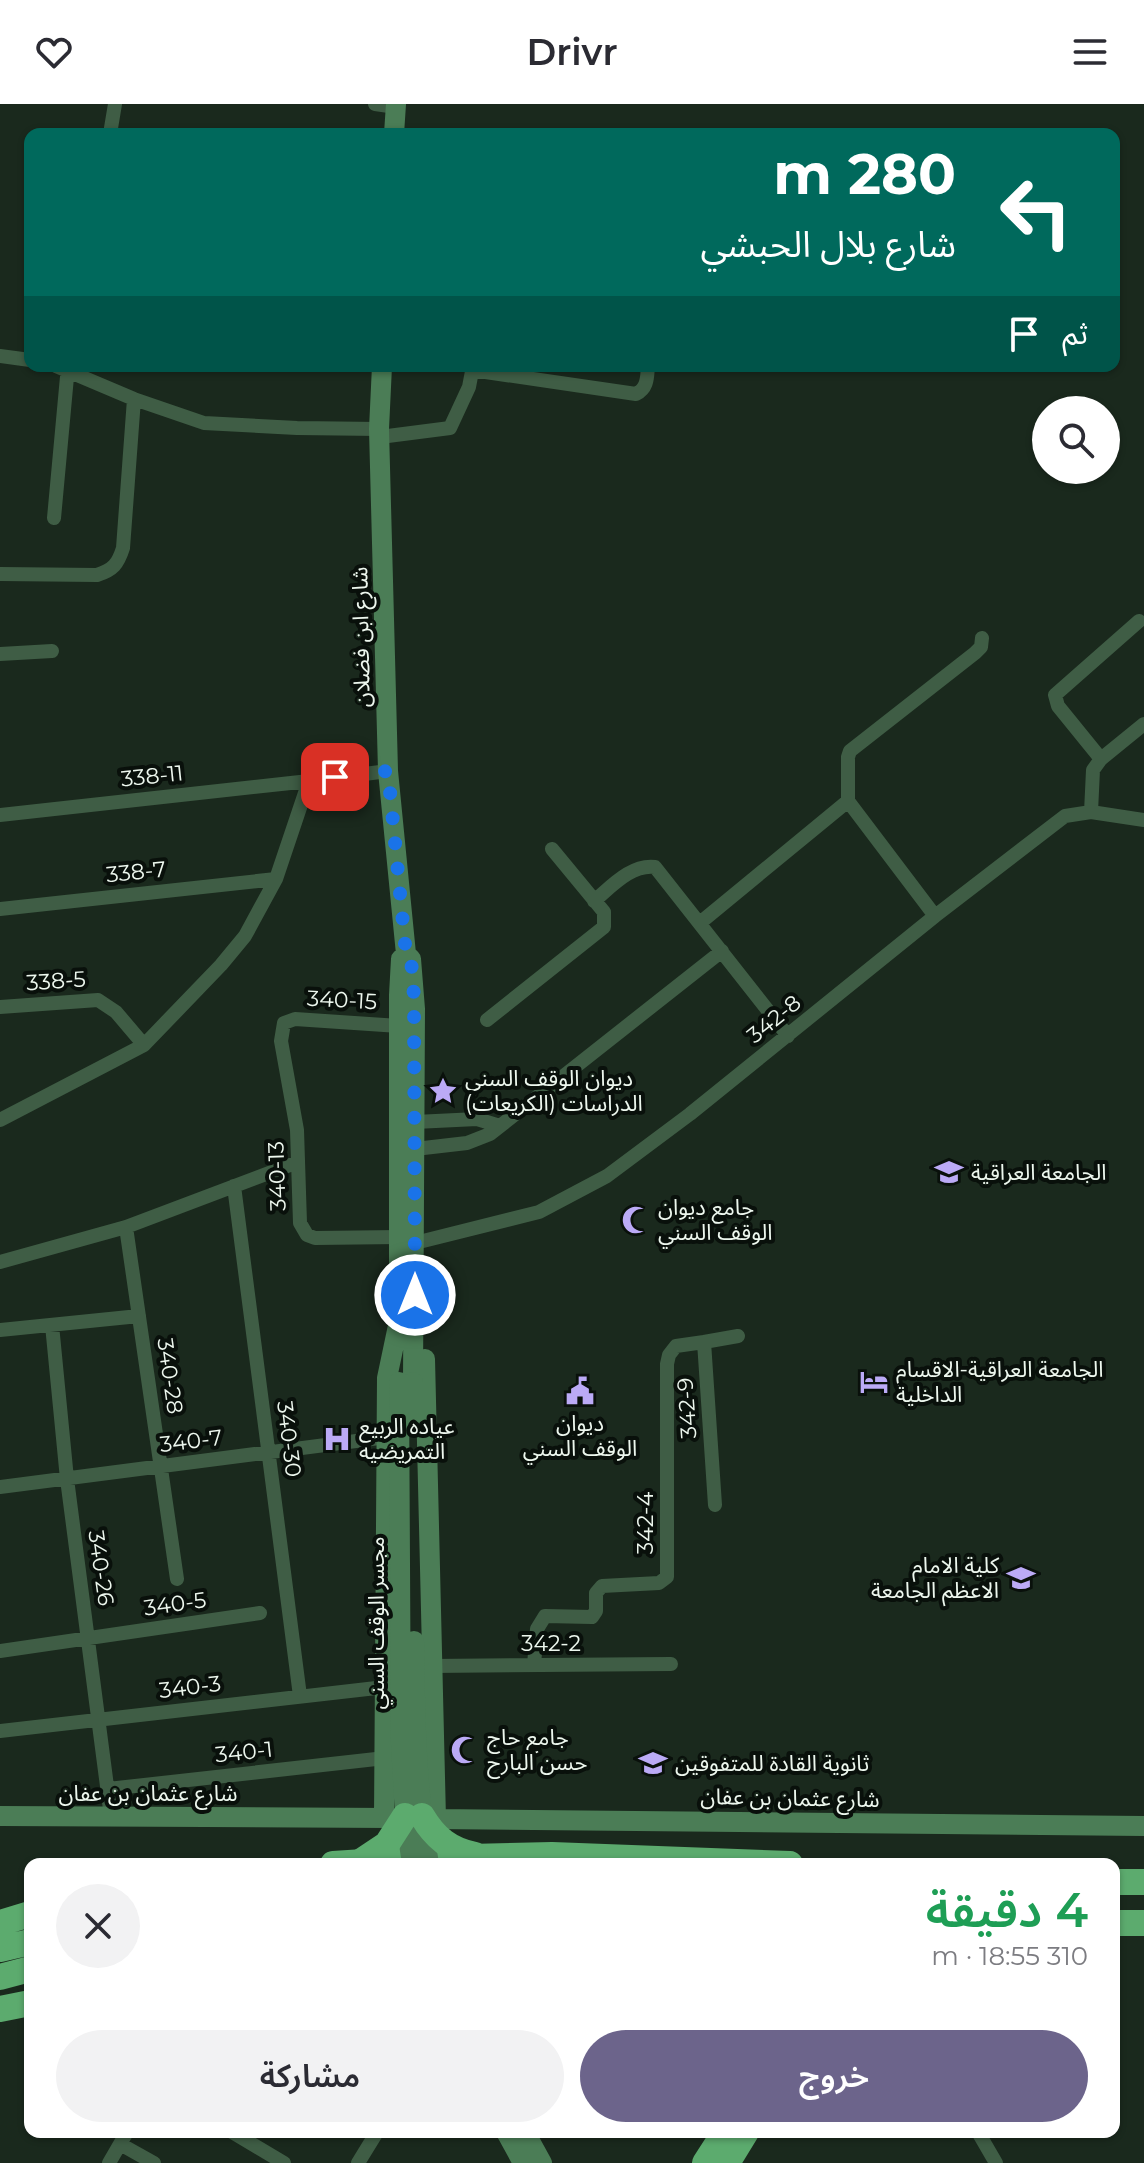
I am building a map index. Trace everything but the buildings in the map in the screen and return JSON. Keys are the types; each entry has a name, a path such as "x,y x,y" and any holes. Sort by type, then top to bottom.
{"highway":[{"path":"366,1858 387,1844 412,1818 449,1847 475,1855"},
{"path":"448,1858 475,1855 607,1858"},
{"path":"1120,1882 1144,1882"},
{"path":"0,1923 24,1916"},
{"path":"1120,1923 1144,1923"},
{"path":"0,1949 24,1943"},
{"path":"0,1977 24,1971"},
{"path":"0,2009 24,2004"},
{"path":"705,2163 721,2138"},
{"path":"727,2163 742,2138"}],"street":[{"path":"111,128 115,104"},
{"path":"389,105 393,128"},
{"path":"0,356 24,359"},
{"path":"54,518 64,372"},
{"path":"75,372 134,399 204,423 380,433 450,428 469,387 471,372"},
{"name":"شارع ابن فضلان","path":"382,372 380,433 388,771 406,954 411,959 414,997 415,1149 407,1240"},
{"path":"495,372 636,394 643,391 647,372"},
{"path":"558,383 559,372"},
{"path":"0,574 97,575 111,571 118,563 123,548 134,399"},
{"path":"1101,759 1058,706 1055,695 1139,621"},
{"path":"935,916 848,801 849,752 975,653 981,647 982,638"},
{"path":"0,654 52,651"},
{"path":"1091,812 1091,774 1101,759 1144,724"},
{"name":"338-11","path":"0,815 388,771"},
{"path":"0,1120 144,1045 185,1005 245,936 276,879 309,781"},
{"path":"701,922 848,801"},
{"name":"342-8","path":"407,1240 539,1212 581,1192 632,1159 1065,816 1091,812 1144,820"},
{"path":"487,1020 604,927 604,912 552,849"},
{"path":"594,901 634,870 655,867 788,1036"},
{"name":"338-7","path":"0,909 276,879"},
{"path":"415,1149 467,1143 490,1134 722,951"},
{"name":"شارع ابن فضلان","path":"406,954 401,959 399,1026 407,1240 406,1382"},
{"name":"338-5","path":"0,1007 98,1000 116,1012 144,1045"},
{"name":"340-15","path":"284,1023 306,1019 399,1026"},
{"name":"340-13","path":"284,1023 281,1041 297,1130 300,1223 307,1235 320,1238 407,1240"},
{"path":"415,1122 477,1119 500,1126"},
{"path":"0,1262 126,1227 298,1162"},
{"name":"340-30","path":"234,1186 300,1696"},
{"name":"340-28","path":"126,1227 177,1579"},
{"path":"0,1330 139,1316"},
{"path":"407,1321 388,1364 385,1758 412,1818"},
{"path":"407,1321 423,1349 427,1378 431,1666 412,1818"},
{"name":"340-26","path":"52,1325 67,1479 111,1817"},
{"path":"704,1342 738,1336"},
{"name":"342-9","path":"704,1342 715,1505"},
{"name":"342-4","path":"534,1665 537,1629 545,1616 592,1617 596,1611 596,1593 602,1586 659,1583 667,1577 667,1364 676,1346 704,1342"},
{"name":"مجسر الوقف السني","path":"406,1382 416,1743 412,1818 419,1858"},
{"name":"340-7","path":"0,1487 387,1437"},
{"name":"340-5","path":"0,1651 260,1613"},
{"name":"342-2","path":"431,1666 671,1664"},
{"name":"340-3","path":"0,1731 385,1687"},
{"name":"340-1","path":"108,1789 385,1758"},
{"name":"شارع عثمان بن عفان","path":"0,1816 1144,1826"},
{"path":"109,2163 123,2138 154,2163"},
{"path":"242,2138 284,2163"},
{"path":"358,2163 373,2138"},
{"path":"509,2138 523,2163"},
{"path":"528,2138 542,2163"},
{"path":"981,2138 996,2163"}],"place":[{"name":"ديوان الوقف السني الدراسات (الكريعات)","path":"443,1091"},
{"name":"الجامعة العراقية","path":"949,1172"},
{"name":"جامع ديوان الوقف السني","path":"636,1220"},
{"name":"الجامعة العراقية-الاقسام الداخلية","path":"874,1382"},
{"name":"ديوان الوقف السني","path":"580,1391"},
{"name":"عياده الربيع التمريضيه","path":"337,1439"},
{"name":"كلية الامام الاعظم الجامعة","path":"1021,1578"},
{"name":"جامع حاج حسن البارح","path":"465,1750"},
{"name":"ثانوية القادة للمتفوقين","path":"653,1763"}],"route":[{"path":"335,777 388,771 406,954 411,959 414,997 415,1295"}]}
